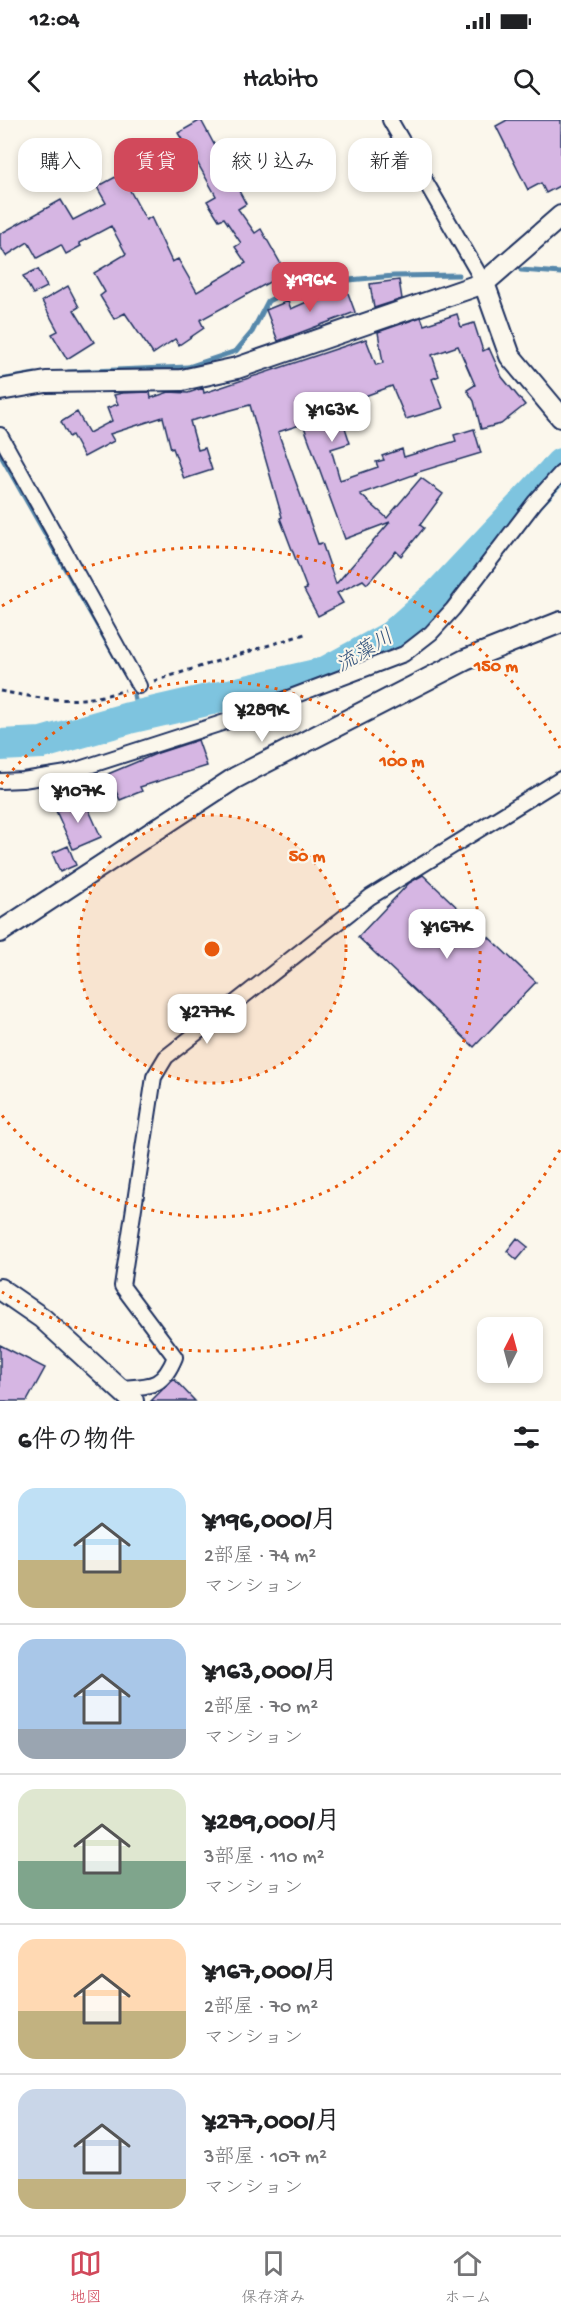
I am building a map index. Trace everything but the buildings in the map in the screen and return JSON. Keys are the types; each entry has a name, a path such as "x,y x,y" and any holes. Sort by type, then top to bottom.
{"street":[{"path":"390,120 484,283 510,356 555,411"},
{"path":"0,390 46,382 182,380 237,368 484,283 561,216"},
{"path":"0,435 139,686"},
{"path":"0,781 23,780 78,769 225,722 404,654 431,633 453,609 535,502 561,473"},
{"path":"0,932 235,778 465,660 561,622"},
{"path":"0,1289 42,1318 126,1395 150,1386 167,1375 175,1357 122,1286 154,1077 166,1057 370,897 561,779"}],"path":[{"path":"0,691 49,700 102,698 305,634"}],"waterway":[{"path":"521,270 561,273"},
{"path":"68,372 188,367 236,351 252,332 268,301 278,296 349,280 394,276 459,275"},
{"path":"0,380 35,374"},
{"path":"0,454 125,674"},
{"name":"流藻川","path":"0,745 42,743 129,718 324,673 392,636 439,594 561,464"},
{"path":"129,718 136,705 134,695"}]}
